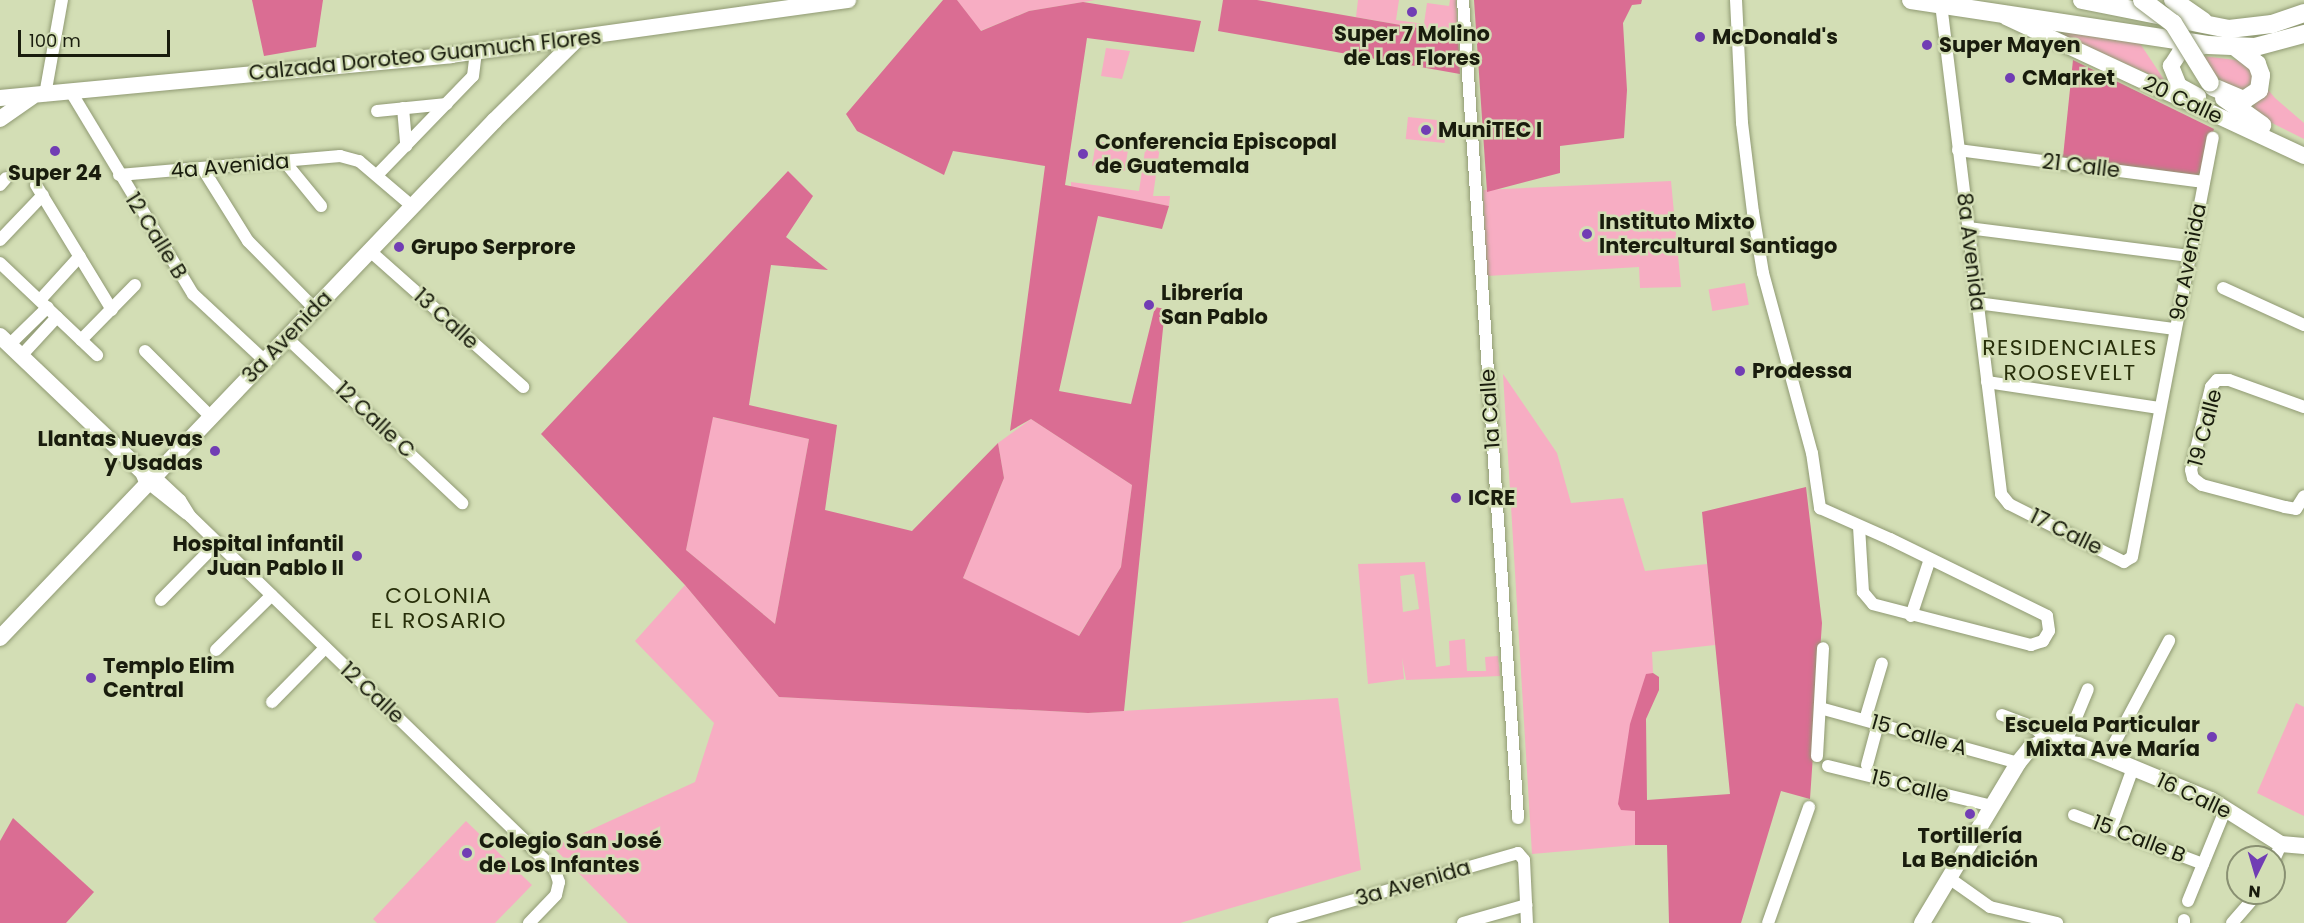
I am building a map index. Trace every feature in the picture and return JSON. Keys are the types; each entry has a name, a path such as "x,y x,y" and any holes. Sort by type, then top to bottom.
{"highway":[{"path":"1911,0 2208,45 2255,47 2304,34"},
{"path":"2082,0 2209,25 2252,28 2304,14"},
{"path":"2142,0 2173,23 2212,85 2262,125"},
{"path":"2173,0 2209,25"},
{"path":"2212,85 2244,100 2259,90 2262,80 2257,64 2235,47"}],"main road":[{"name":"Calzada Doroteo Guamuch Flores","path":"0,98 476,51 577,39 848,0"},
{"name":"20 Calle","path":"1997,13 2304,156"},
{"name":"3a Avenida","path":"0,638 148,476 265,361 577,39"},
{"path":"524,45 539,57 532,83"},
{"name":"20 Calle","path":"2208,45 2175,55 2171,66 2175,79 2187,92 2304,146"},
{"path":"0,119 39,95"},
{"name":"12 Calle","path":"10,346 148,476"},
{"path":"1922,923 2018,763 2030,748 2047,740"},
{"name":"16 Calle","path":"2047,740 2066,742 2107,757 2226,808 2281,844 2304,846"}],"street":[{"path":"39,95 62,0"},
{"name":"1a Calle","path":"1463,0 1485,411 1518,818"},
{"path":"1736,0 1742,123 1763,273 1802,412 1820,508 1859,526 1930,559 2047,616 2049,631 2043,642 2031,645 1911,616 1867,599 1859,526"},
{"name":"8a Avenida","path":"1941,4 2003,500"},
{"path":"413,207 378,174 473,76 476,51"},
{"name":"12 Calle B","path":"71,92 119,175 193,294 265,361"},
{"path":"377,111 447,104"},
{"path":"403,108 406,146"},
{"name":"9a Avenida","path":"2129,561 2213,138"},
{"name":"21 Calle","path":"1958,150 2204,182"},
{"name":"4a Avenida","path":"119,175 340,156 359,161 378,174"},
{"path":"285,162 321,206"},
{"path":"203,169 248,242 315,308"},
{"path":"0,240 40,190 112,309"},
{"path":"1968,228 2189,255"},
{"name":"13 Calle","path":"370,251 523,387"},
{"path":"10,346 31,323 80,256"},
{"path":"0,263 97,356"},
{"path":"81,340 135,285"},
{"path":"2223,288 2304,325"},
{"path":"1977,303 2175,329"},
{"path":"10,346 41,334 57,317"},
{"path":"31,323 41,334"},
{"name":"12 Calle C","path":"287,338 462,503"},
{"path":"145,351 210,416"},
{"name":"19 Calle","path":"2304,407 2229,380 2217,380 2211,387 2191,470 2193,478 2202,485 2285,507 2296,508 2304,496"},
{"path":"1987,382 2159,408"},
{"name":"12 Calle","path":"148,476 555,870 559,882 556,895 529,923"},
{"name":"17 Calle","path":"2003,500 2129,561"},
{"path":"161,600 218,542"},
{"path":"1911,616 1930,559"},
{"path":"216,650 272,595"},
{"path":"2107,757 2169,641"},
{"path":"272,702 325,648"},
{"path":"1817,756 1823,648"},
{"path":"1865,720 1882,663"},
{"path":"2066,742 2088,689"},
{"name":"15 Calle A","path":"1820,708 2018,763"},
{"path":"2002,715 2034,727 2047,740"},
{"path":"1867,765 1878,724"},
{"name":"15 Calle","path":"1828,766 1992,806"},
{"path":"2111,829 2133,768"},
{"path":"1768,923 1809,807"},
{"path":"2188,901 2226,808"},
{"name":"15 Calle B","path":"2074,815 2203,864"},
{"name":"3a Avenida","path":"1274,923 1518,853 1524,860 1526,905"},
{"path":"1949,878 1990,907 2057,923"},
{"path":"1463,923 1526,905 1527,923"},
{"path":"2232,923 2248,905"}],"shaded area":[{"path":"252,0 323,0 316,47 264,56"},
{"path":"943,0 957,0 981,31 1029,11 1083,2 1201,21 1194,52 1087,38 1065,185 1169,206 1162,229 1098,216 1059,391 1131,404 1155,307 1165,309 1124,711 1088,713 779,697 685,585 541,434 788,171 813,196 786,237 828,270 771,265 749,405 837,425 825,510 912,531 998,443 1004,478 963,578 1079,636 1121,567 1132,485 1031,419 1010,431 1045,166 953,151 944,175 857,131 846,114","holes":["713,417 809,439 775,624 686,550"]},
{"path":"957,0 1095,0 1029,11 980,31"},
{"path":"1223,0 1257,0 1458,35 1460,74 1218,31"},
{"path":"1358,0 1399,0 1396,20 1424,24 1427,3 1449,6 1450,0 1456,0 1458,35 1356,17"},
{"path":"1474,0 1642,0 1641,4 1632,5 1623,23 1627,90 1624,138 1560,146 1560,173 1487,192"},
{"path":"2047,29 2139,42 2165,81"},
{"name":"Conferencia Episcopal de Guatemala","path":"1106,48 1130,51 1122,79 1101,76"},
{"path":"2203,56 2244,61 2275,98 2304,123 2304,139 2264,119 2217,81"},
{"path":"2073,60 2214,129 2199,177 2063,157"},
{"name":"MuniTEC I","path":"1408,117 1447,121 1444,143 1406,139"},
{"name":"Conferencia Episcopal de Guatemala","path":"1147,137 1161,139 1153,196 1170,196 1169,206 1071,187 1071,182 1139,191"},
{"name":"Conferencia Episcopal de Guatemala","path":"1096,141 1129,146 1125,171 1092,166"},
{"name":"Instituto Mixto Intercultural Santiago","path":"1671,181 1681,287 1640,288 1639,267 1487,276 1483,190"},
{"name":"Instituto Mixto Intercultural Santiago","path":"1745,283 1749,305 1712,311 1709,289"},
{"path":"1503,374 1557,453 1571,503 1623,498 1645,571 1707,564 1715,645 1652,652 1653,673 1646,675 1635,845 1532,854"},
{"path":"712,417 809,439 775,624 686,550"},
{"path":"1031,419 1132,485 1121,567 1078,637 963,578 1004,478 998,443"},
{"path":"1806,487 1822,623 1810,799 1781,791 1741,923 1669,923 1667,845 1635,845 1635,811 1621,810 1618,804 1630,724 1646,674 1653,673 1659,677 1659,690 1646,719 1647,800 1730,794 1702,512"},
{"path":"1425,562 1436,667 1450,665 1449,641 1465,639 1467,671 1486,671 1485,657 1498,656 1500,676 1406,680 1402,658 1404,679 1368,684 1358,564","holes":["1414,574 1419,609 1403,612 1400,576"]},
{"path":"685,585 779,697 1088,713 1338,698 1361,870 1180,923 628,923 553,847 695,782 714,723 635,641"},
{"path":"2296,703 2304,707 2304,816 2257,793"},
{"path":"13,818 94,892 66,923 0,923 0,841"},
{"name":"Colegio San José de Los Infantes","path":"466,821 532,885 495,923 377,923 373,919"}],"place":[{"name":"Super 7 Molino de Las Flores","path":"1412,12"},
{"name":"McDonald's","path":"1700,37"},
{"name":"Super Mayen","path":"1927,45"},
{"name":"CMarket","path":"2010,78"},
{"name":"MuniTEC I","path":"1426,130"},
{"name":"Super 24","path":"55,151"},
{"name":"Conferencia Episcopal de Guatemala","path":"1083,154"},
{"name":"Instituto Mixto Intercultural Santiago","path":"1587,234"},
{"name":"Grupo Serprore","path":"399,247"},
{"name":"Librería San Pablo","path":"1149,305"},
{"name":"Prodessa","path":"1740,371"},
{"name":"Llantas Nuevas y Usadas","path":"215,451"},
{"name":"ICRE","path":"1456,498"},
{"name":"Hospital infantil Juan Pablo II","path":"357,556"},
{"name":"Templo Elim Central","path":"91,678"},
{"name":"Escuela Particular Mixta Ave María","path":"2212,737"},
{"name":"Tortillería La Bendición","path":"1970,814"},
{"name":"Colegio San José de Los Infantes","path":"467,853"}],"district":[{"name":"RESIDENCIALES ROOSEVELT","path":"2070,360"},
{"name":"COLONIA EL ROSARIO","path":"439,608"}]}
